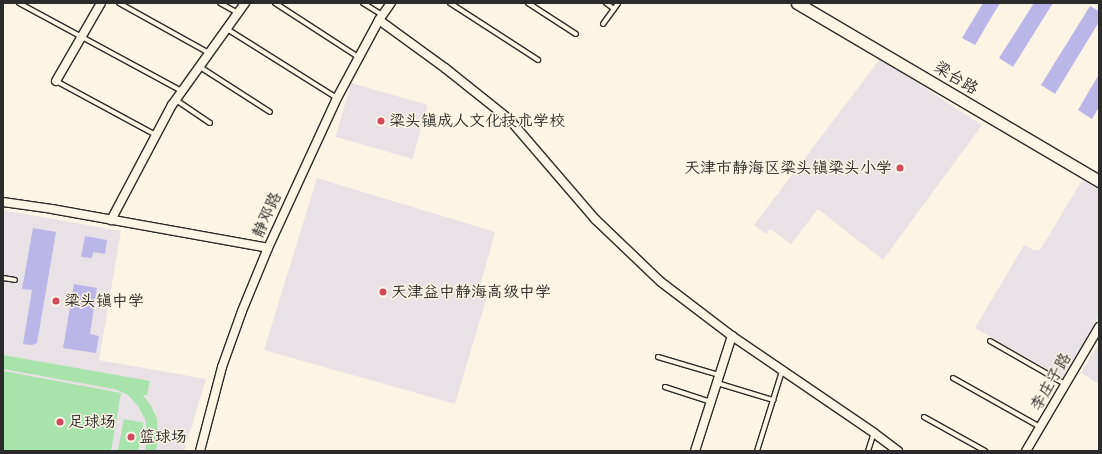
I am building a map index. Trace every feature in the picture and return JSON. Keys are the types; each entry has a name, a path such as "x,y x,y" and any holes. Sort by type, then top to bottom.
{"main road":[{"name":"梁台路","path":"797,3 1099,181"},
{"name":"梁台路","path":"807,3 1099,174"}],"street":[{"path":"56,81 101,3"},
{"path":"111,220 176,100 246,3"},
{"name":"静邓路","path":"200,451 222,367 242,311 268,248 337,98 358,57 391,3"},
{"path":"381,18 509,119 595,219 661,282 732,336 898,451"},
{"path":"3,202 268,248"},
{"name":"李庄子路","path":"1026,451 1099,327"},
{"path":"698,450 711,402 732,336"}],"lane":[{"path":"19,3 182,91"},
{"path":"119,3 209,53"},
{"path":"220,3 238,13"},
{"path":"275,3 358,57"},
{"path":"362,3 381,18"},
{"path":"450,3 538,60"},
{"path":"528,3 576,34"},
{"path":"606,3 614,9"},
{"path":"603,24 618,3"},
{"path":"227,29 337,98"},
{"path":"200,67 270,112"},
{"path":"56,81 156,135"},
{"path":"176,100 210,123"},
{"path":"3,278 15,280"},
{"path":"990,341 1066,384"},
{"path":"658,357 720,375"},
{"path":"757,451 783,371"},
{"path":"953,378 1041,427"},
{"path":"717,383 773,400"},
{"path":"665,388 711,402"},
{"path":"924,417 985,451"},
{"path":"868,451 874,433"}],"shaded area":[{"name":"天津市静海区梁头镇梁头小学","path":"880,59 982,125 883,260 818,209 791,244 770,229 766,234 754,225"},
{"name":"梁头镇成人文化技术学校","path":"351,83 428,105 412,159 336,137"},
{"name":"天津益中静海高级中学","path":"317,178 495,232 479,290 488,293 455,404 264,350"},
{"path":"1082,180 1099,190 1099,316 1063,378 975,328 1024,245 1034,250 1040,250"},
{"name":"梁头镇中学","path":"3,210 121,231 99,360 206,379 184,451 3,451"},
{"path":"1099,343 1099,384 1081,373"}],"green space":[{"path":"3,355 150,381 147,395 143,395 151,406 157,419 158,439 156,451 145,451 148,438 145,419 138,406 127,394 114,389 3,369"},
{"name":"足球场","path":"3,371 121,393 111,451 3,451"},
{"name":"篮球场","path":"124,419 144,423 138,451 118,451"}],"building":[{"path":"983,3 1000,3 975,45 962,38"},
{"path":"1034,3 1053,3 1013,67 999,58"},
{"path":"1090,6 1099,11 1099,22 1055,94 1041,85"},
{"path":"1099,74 1099,107 1092,119 1078,110"},
{"path":"33,228 56,232 37,343 32,345 23,344 32,290 22,289"},
{"path":"85,236 107,240 105,254 93,252 92,258 81,257"},
{"path":"74,284 97,288 90,334 99,336 96,353 63,348"}],"place":[{"name":"梁头镇成人文化技术学校","path":"381,121"},
{"name":"天津市静海区梁头镇梁头小学","path":"900,168"},
{"name":"天津益中静海高级中学","path":"383,292"},
{"name":"梁头镇中学","path":"56,301"},
{"name":"足球场","path":"60,422"},
{"name":"篮球场","path":"131,437"}]}
